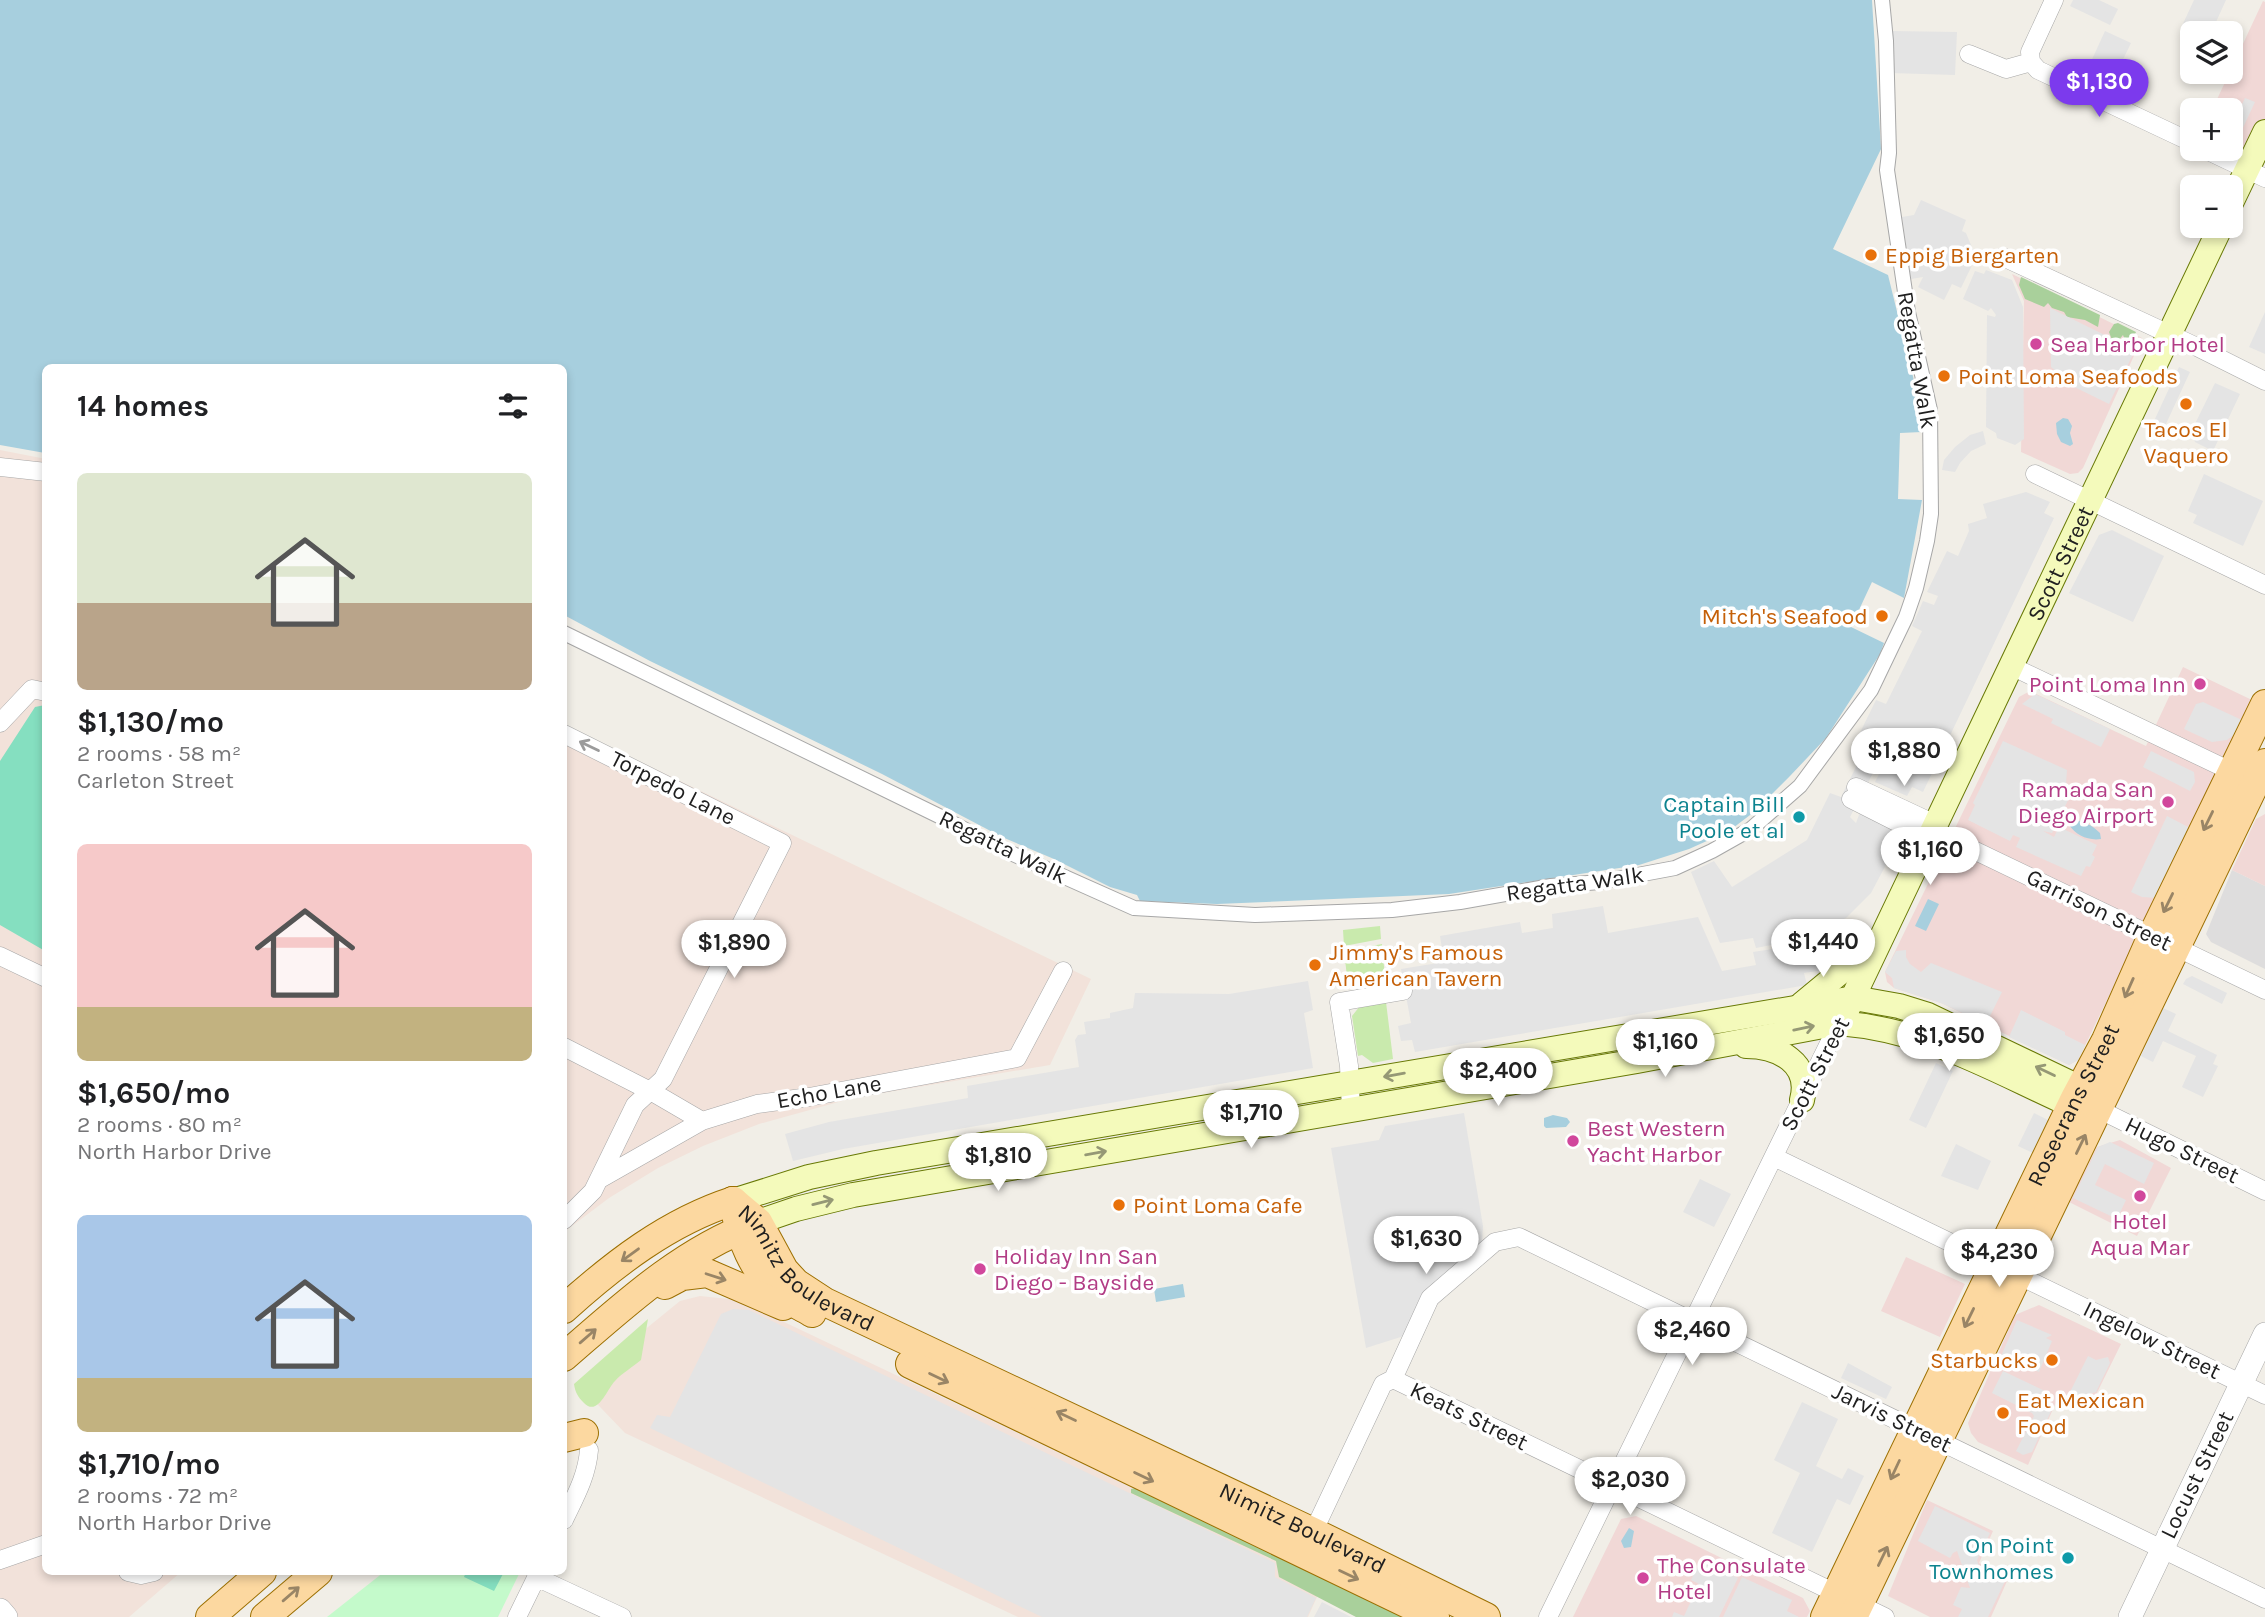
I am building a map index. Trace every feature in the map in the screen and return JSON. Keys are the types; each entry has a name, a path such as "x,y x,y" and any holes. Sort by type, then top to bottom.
{"main road":[{"path":"2243,189 2256,174 2265,132"},
{"name":"Scott Street","path":"1839,1023 1854,998 2215,238"},
{"name":"Rosecrans Street","path":"1843,1608 2164,941 2255,776 2265,704"},
{"path":"1799,1006 1854,961 1891,916"},
{"path":"567,1306 593,1283 650,1241 701,1212 808,1177 876,1163 1854,998 1908,1008 1964,1032 2068,1082 2086,1104"},
{"path":"567,1354 686,1257 749,1226 796,1209 853,1195 1721,1046 1839,1023 1867,1025 1930,1041 2060,1100 2086,1104"},
{"path":"1721,1046 1756,1046 1788,1056 1796,1063 1801,1073 1804,1088 1802,1100"},
{"name":"Nimitz Boulevard","path":"733,1201 784,1270 796,1283 825,1302 1308,1543 1435,1617"},
{"name":"Nimitz Boulevard","path":"749,1226 753,1262 771,1285 786,1298 834,1326 1308,1543 1486,1617"},
{"path":"631,1301 682,1276 707,1273 802,1315 834,1326"},
{"path":"210,1617 259,1575"},
{"path":"265,1617 314,1575"}],"street":[{"name":"Regatta Walk","path":"567,634 1004,850 1134,908 1266,915 1416,908 1550,886 1647,875 1675,868 1712,852 1751,829 1800,786 1871,690 1906,617 1927,541 1932,510 1930,410 1909,312 1887,170 1889,153 1886,41 1882,0"},
{"path":"2054,0 2030,52 2031,62 2038,70 2180,137"},
{"path":"1969,54 2006,69 2031,62"},
{"path":"2229,161 2256,174"},
{"path":"2003,257 2265,381"},
{"path":"0,467 42,472"},
{"path":"2035,474 2265,585"},
{"path":"2011,666 2255,776"},
{"path":"0,723 32,689 42,691"},
{"name":"Torpedo Lane","path":"567,736 782,843 663,1079 650,1091"},
{"name":"Garrison Street","path":"1854,793 2265,990"},
{"path":"0,956 42,976"},
{"name":"Echo Lane","path":"702,1121 757,1104 809,1097 1017,1058 1063,971"},
{"path":"1351,1110 1339,1002 1403,991"},
{"name":"Scott Street","path":"1548,1617 1839,1023"},
{"path":"567,1049 702,1121 596,1185 567,1217"},
{"path":"596,1185 635,1105 650,1091"},
{"name":"Hugo Street","path":"2086,1104 2265,1191"},
{"name":"Ingelow Street","path":"1774,1157 2265,1395"},
{"name":"Jarvis Street","path":"1393,1380 1430,1298 1495,1242 1520,1237 2265,1599"},
{"name":"Locust Street","path":"2130,1617 2265,1334"},
{"path":"1308,1543 1383,1384 1393,1380"},
{"name":"Keats Street","path":"1393,1380 1612,1487 1843,1608 1885,1617"},
{"path":"567,1514 588,1466 579,1440"},
{"path":"0,1560 42,1545"},
{"path":"517,1617 537,1575"},
{"path":"539,1575 622,1617"},
{"path":"0,1610 6,1617"}],"shaded area":[{"path":"2073,0 2099,0 2118,9 2110,25 2070,6"},
{"path":"2194,0 2226,0 2216,21 2184,21"},
{"path":"2263,1 2265,158 2243,148 2243,98 2218,98 2224,84 2243,84 2243,44"},
{"path":"1891,31 1957,32 1955,75 1890,73"},
{"path":"2105,31 2131,43 2114,78 2089,66"},
{"path":"2245,98 2255,102 2243,128"},
{"path":"1921,200 1966,220 1962,231 1966,233 1976,257 1961,288 1952,284 1944,300 1918,287 1923,277 1911,279 1902,217 1914,215"},
{"path":"1986,270 2012,280 2023,307 2024,439 2015,445 1997,438 1996,433 1986,427 1987,315 1996,315 1991,308 1988,311 1963,299 1975,271 1984,274"},
{"path":"2012,274 2142,338 2083,468 2078,473 2070,474 2021,452 2024,301"},
{"path":"2050,308 2135,350 2109,404 2054,377 2059,374 2051,367"},
{"path":"2265,312 2265,354 2249,347"},
{"path":"2179,367 2190,372 2165,426 2154,421"},
{"path":"2215,383 2240,394 2213,451 2195,442 2191,432"},
{"path":"1983,431 1986,444 1971,451 1955,472 1942,470 1944,460 1955,447 1970,435"},
{"path":"0,450 42,458 42,1575 178,1575 129,1617 0,1617"},
{"path":"2204,474 2263,501 2243,546 2193,523 2197,515 2188,511"},
{"path":"2026,492 2050,502 2044,513 2054,518 1923,792 1912,787 1907,796 1875,782 1880,772 1874,771 1850,817 1856,823 1860,812 1892,828 1888,837 1898,842 1871,893 1846,918 1806,938 1756,948 1753,938 1720,943 1691,872 1714,861 1732,887 1807,840 1830,793 1841,797 1861,757 1851,751 1876,700 1886,704 1922,631 1912,626 1923,601 1934,605 1938,596 1927,592 1947,551 1958,556 1969,531 1968,524 1987,518 1983,504"},
{"path":"2112,530 2164,556 2133,622 2069,593 2099,535"},
{"path":"2183,667 2252,700 2078,1060 2069,1065 1941,1003 1894,988 1887,982 1885,972 2019,697 2030,691 2146,746"},
{"path":"2035,694 2110,729 2101,747 2051,723 2053,719 2022,704"},
{"path":"2203,702 2242,720 2236,733 2227,740 2212,742 2184,729 2196,704"},
{"path":"567,726 1091,979 1050,1065 853,1098 759,1124 703,1146 658,1168 609,1198 567,1230"},
{"path":"2003,741 2067,770 2066,784 2074,788 2052,833 2043,831 2054,837 2059,827 2097,845 2090,867 2086,866 2081,876 2016,847 2020,838 2013,835 2010,841 1968,820 1975,805 1973,803"},
{"path":"2151,751 2194,772 2195,782 2190,791 2143,767"},
{"path":"2265,814 2265,886 2232,870 2256,819"},
{"path":"2167,816 2190,828 2157,898 2142,897 2131,892"},
{"path":"2232,870 2265,886 2265,969 2211,942 2206,934"},
{"path":"1603,906 1608,933 1698,917 1722,971 1756,965 1753,952 1823,941 1827,966 1824,970 1804,973 1807,985 1415,1052 1412,1040 1401,1041 1398,1026 1411,1023 1401,969 1444,962 1440,936 1520,922 1522,933 1553,928 1552,914"},
{"path":"1906,950 1910,964 1921,972 1931,963 2002,992 1986,1024 1941,1003 1894,988 1892,978 1885,972 1896,951"},
{"path":"2192,976 2227,993 2222,1004 2183,984"},
{"path":"1308,981 1313,1010 1304,1013 1313,1068 843,1149 793,1161 785,1134 829,1122 968,1098 967,1086 1079,1067 1075,1040 1078,1035 1086,1034 1084,1022 1110,1018 1110,1013 1133,1008 1135,993 1229,994"},
{"path":"2163,1008 2176,1014 2168,1031 2217,1055 2213,1064 2218,1066 2203,1097 2182,1087 2196,1056 2163,1041 2153,1062 2141,1056"},
{"path":"2021,1010 2085,1045 2078,1060 2069,1065 2009,1037"},
{"path":"1936,1063 1953,1071 1926,1128 1909,1120"},
{"path":"1464,1113 1483,1226 1482,1243 1407,1335 1366,1348 1331,1148 1379,1140 1385,1126"},
{"path":"2034,1113 2050,1121 2035,1154 2018,1146"},
{"path":"2120,1140 2171,1168 2137,1236 2069,1202 2097,1147"},
{"path":"2110,1142 2154,1163 2144,1184 2105,1164 2095,1185 2126,1200 2117,1219 2073,1198 2098,1147"},
{"path":"1956,1144 1991,1161 1978,1190 1941,1176"},
{"path":"1700,1179 1731,1194 1714,1227 1683,1212"},
{"path":"1906,1257 1965,1284 1940,1337 1881,1311"},
{"path":"700,1296 738,1300 1325,1579 1308,1617 1018,1617 625,1433 578,1384 680,1301"},
{"path":"2039,1305 2121,1344 2088,1411 2058,1398 2028,1465 1978,1442 1968,1423 2015,1315"},
{"path":"733,1309 749,1310 1275,1563 1275,1577 1316,1598 1307,1617 1042,1617 650,1428 657,1415 670,1417 721,1314"},
{"path":"2017,1320 2052,1335 2046,1338 2052,1341 2039,1372 2001,1356"},
{"path":"2088,1356 2096,1360 2108,1357 2110,1363 2096,1392 2085,1395 2082,1400 2069,1394"},
{"path":"1848,1363 1892,1387 1886,1399 1841,1378"},
{"path":"2003,1371 2049,1393 2045,1403 2053,1407 2032,1452 2023,1455 2016,1451 2034,1416 1992,1393"},
{"path":"1802,1402 1838,1419 1816,1466 1842,1479 1848,1468 1864,1476 1850,1505 1837,1499 1812,1552 1772,1533 1800,1473 1774,1460"},
{"path":"1927,1500 1993,1531 1979,1563 2008,1579 1991,1617 1930,1617 1888,1596"},
{"path":"1935,1506 1990,1533 1977,1560 1979,1566 2006,1579 1988,1617 1958,1617 1962,1609 1953,1605 1961,1587 1970,1588 1957,1551 1950,1558 1918,1541"},
{"path":"1636,1516 1803,1598 1810,1611 1807,1617 1573,1617 1621,1519"},
{"path":"1700,1561 1738,1578 1719,1617 1672,1617 1674,1612 1684,1616 1699,1584 1691,1580"},
{"path":"1742,1577 1792,1600 1787,1611 1799,1617 1723,1617"},
{"path":"1322,1602 1351,1617 1314,1617"}],"green space":[{"path":"2021,277 2100,315 2098,327 2085,320 2067,317 2064,312 2052,308 2048,303 2044,307 2025,299 2019,285"},
{"path":"2118,323 2136,332 2134,336 2137,340 2129,345 2128,338 2125,340 2123,335 2118,341 2112,340 2109,332 2114,324"},
{"path":"42,706 42,949 0,925 0,761 35,707"},
{"path":"1380,926 1381,939 1344,946 1343,930"},
{"path":"1382,944 1385,978 1348,985 1344,951"},
{"path":"1386,1002 1393,1059 1373,1063 1362,1055 1358,1056 1352,1016 1360,1006"},
{"path":"648,1319 641,1360 618,1378 598,1404 594,1407 584,1403 574,1384"},
{"path":"1136,1488 1405,1617 1356,1617 1279,1577 1276,1561 1131,1493 1131,1489"},
{"path":"380,1575 519,1575 498,1617 327,1617"},
{"path":"465,1575 502,1575 494,1591 464,1577"}],"water":[{"path":"0,0 1872,0 1881,149 1833,249 1888,275 1917,393 1922,432 1900,433 1898,499 1922,500 1904,598 1872,582 1851,627 1884,643 1880,654 1826,738 1790,776 1754,812 1729,831 1689,849 1639,865 1449,894 1217,904 1140,901 1137,895 1110,887 1002,837 567,617 567,364 42,364 42,452 0,445"},
{"path":"2063,418 2068,419 2072,426 2070,433 2073,444 2070,446 2061,442 2057,434 2056,423"},
{"path":"2071,820 2090,825 2100,833 2101,839 2087,838 2075,832 2069,825"},
{"path":"1928,899 1939,904 1926,931 1915,926"},
{"path":"1553,1115 1567,1118 1570,1122 1566,1127 1546,1128 1544,1118"},
{"path":"1183,1284 1185,1297 1156,1302 1154,1289"},
{"path":"1629,1528 1634,1531 1631,1547 1624,1548 1621,1541"}],"place":[{"name":"Eppig Biergarten","path":"1871,255"},
{"name":"Sea Harbor Hotel","path":"2036,344"},
{"name":"Point Loma Seafoods","path":"1944,376"},
{"name":"Tacos El Vaquero","path":"2186,404"},
{"name":"Mitch's Seafood","path":"1882,616"},
{"name":"Point Loma Inn","path":"2200,684"},
{"name":"Ramada San Diego Airport","path":"2168,802"},
{"name":"Captain Bill Poole et al","path":"1799,817"},
{"name":"Jimmy's Famous American Tavern","path":"1315,965"},
{"name":"Best Western Yacht Harbor","path":"1573,1141"},
{"name":"Hotel Aqua Mar","path":"2140,1196"},
{"name":"Point Loma Cafe","path":"1119,1205"},
{"name":"Holiday Inn San Diego - Bayside","path":"980,1269"},
{"name":"Starbucks","path":"2052,1360"},
{"name":"Eat Mexican Food","path":"2003,1413"},
{"name":"On Point Townhomes","path":"2068,1558"},
{"name":"The Consulate Hotel","path":"1643,1578"}]}
